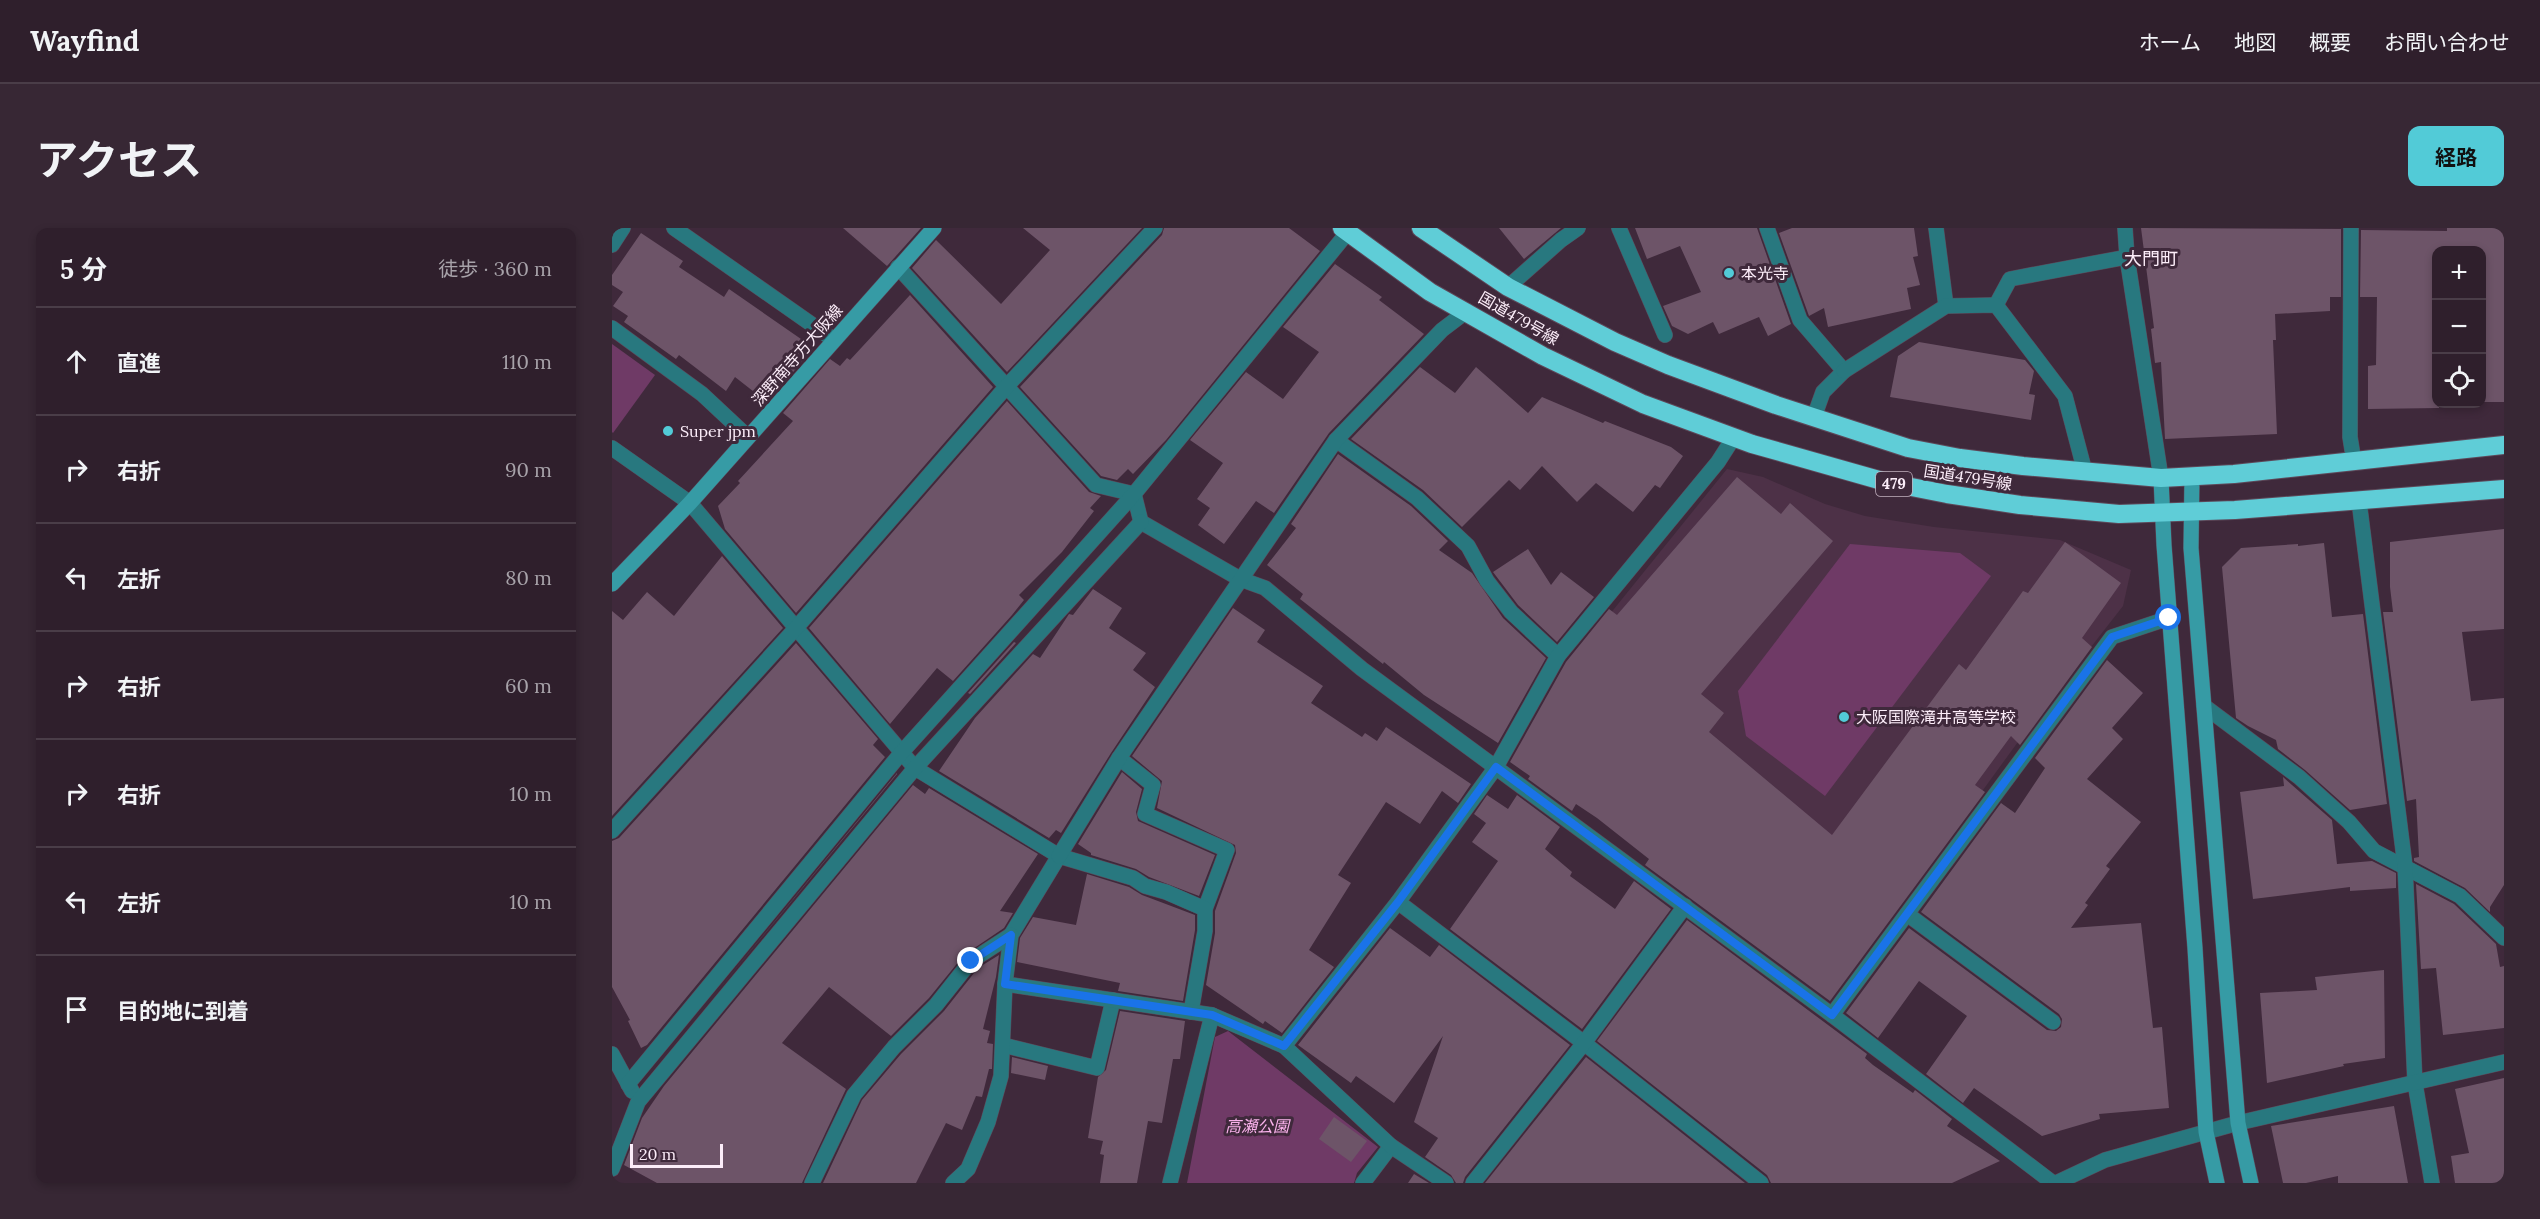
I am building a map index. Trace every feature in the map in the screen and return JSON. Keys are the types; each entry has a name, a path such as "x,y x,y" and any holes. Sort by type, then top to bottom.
{"highway":[{"name":"国道479号線","path":"1421,228 1508,287 1615,342 1668,365 1711,383 1908,447 1960,458 2161,478 2354,462 2504,445"},
{"name":"国道479号線","path":"1345,230 1430,292 1543,356 1653,408 1734,437 1847,472 1947,494 2020,505 2119,514 2359,501 2504,489"}],"street":[{"path":"612,244 623,228"},
{"path":"674,228 834,340"},
{"name":"深野南寺方大阪線","path":"612,584 690,503 934,228"},
{"path":"612,831 796,628 1007,386 1155,228"},
{"path":"1508,287 1557,234 1578,228"},
{"path":"1619,228 1665,336"},
{"path":"1767,228 1800,320 1844,371"},
{"path":"1936,228 1946,306"},
{"path":"2125,228 2127,257 2161,478 2206,1132 2217,1183"},
{"path":"2351,228 2350,437 2354,462"},
{"path":"628,1084 902,752 1134,494 1345,230"},
{"path":"1996,305 2010,279 2127,257"},
{"path":"898,267 1096,485 1134,494"},
{"path":"1814,417 1823,392 1844,371 1946,306 1996,305"},
{"path":"1996,305 2065,396 2085,472"},
{"path":"953,1183 968,1169 988,1122 1001,1076 1005,984 1011,935 1119,758 1336,440 1442,330 1467,311"},
{"path":"612,328 702,394 748,437"},
{"path":"1284,1046 1398,902 1496,767 1558,656 1718,462 1734,437"},
{"path":"1336,440 1418,498 1468,546 1487,581 1510,612 1558,656"},
{"path":"612,448 690,503 915,768 1059,856 1133,878 1145,886 1166,892 1205,909"},
{"path":"2192,477 2191,548 2238,1123 2251,1183"},
{"path":"1134,494 1142,522 1240,579 1265,588 1362,669 1832,1015 2054,1183 2105,1160 2238,1123 2504,1062"},
{"path":"2359,501 2405,866 2415,1083 2432,1183"},
{"path":"612,1169 638,1102 915,768 1142,522"},
{"path":"1832,1015 2112,637 2169,618"},
{"path":"2204,706 2299,777 2349,822 2373,851 2460,896 2504,938"},
{"path":"1119,758 1153,785 1144,814 1227,850 1205,909 1204,931 1191,1012"},
{"path":"1398,902 1584,1043 1761,1183"},
{"path":"1473,1183 1584,1043 1685,906"},
{"path":"1907,914 2053,1022"},
{"path":"812,1183 854,1095 894,1047 936,1005 971,961 1011,935"},
{"path":"1005,984 1212,1015 1284,1046 1391,1146 1446,1183"},
{"path":"1003,1045 1097,1068 1113,1000"},
{"path":"1170,1183 1212,1015"},
{"path":"612,1055 638,1102"},
{"path":"1363,1183 1391,1146"}],"shaded area":[{"name":"大阪国際滝井高等学校","path":"1727,469 1763,477 1825,504 1865,516 1934,527 2060,540 2131,570 2123,606 2031,724 1927,867 1859,954 1593,635"}],"green space":[{"path":"612,344 655,375 613,433 612,432"},
{"path":"1850,544 1960,553 1991,576 1825,796 1746,736 1738,691"},
{"name":"高瀬公園","path":"1228,1031 1378,1147 1357,1173 1354,1183 1187,1183 1215,1037"}],"building":[{"path":"843,228 921,228 887,266"},
{"path":"1023,228 1142,228 1007,372 912,268 936,240 1001,304 1050,250"},
{"path":"1164,228 1289,228 1320,251 1166,440 1133,474 1128,469 1117,480 1101,476 1020,387 1162,235"},
{"path":"1499,228 1561,228 1524,259"},
{"path":"1635,228 1757,228 1791,324 1768,336 1759,317 1719,334 1713,322 1688,334 1672,326 1663,306 1701,292 1680,246 1647,259"},
{"path":"1792,228 1914,228 1918,256 1913,257 1920,285 1907,288 1911,309 1828,327 1824,308 1809,316 1779,233"},
{"path":"2141,228 2341,229 2341,297 2330,297 2330,311 2275,314 2276,340 2273,340 2277,434 2165,439 2161,362 2155,363 2151,329 2154,328"},
{"path":"2447,228 2504,228 2504,402 2486,402 2486,246 2432,246 2432,408 2439,408 2368,409 2368,366 2376,365 2377,297 2360,297 2361,230 2447,231"},
{"path":"641,233 683,261 679,267 724,297 729,289 814,348 767,402 735,377 726,391 679,355 676,359 624,322 628,316 613,306 623,292 612,285 612,275"},
{"path":"1335,264 1382,297 1379,300 1424,334 1329,433 1274,513 1256,501 1224,544 1198,525 1210,508 1197,499 1223,463 1190,440 1246,372 1283,399 1319,352 1283,327"},
{"path":"910,295 993,387 796,613 725,529 718,506 793,421 783,413 830,359 840,366 847,358 850,360"},
{"path":"1919,342 2025,360 2034,371 2029,394 2035,395 2031,420 1890,397 1898,356"},
{"path":"1420,367 1455,393 1476,367 1528,413 1542,397 1603,423 1605,421 1671,447 1683,456 1660,488 1655,485 1633,512 1596,483 1577,502 1542,466 1520,490 1509,480 1462,527 1423,490 1351,439"},
{"path":"1007,401 1089,492 1101,496 1090,508 1094,511 1062,552 1019,595 1024,600 1012,615 953,681 937,668 890,724 809,628"},
{"path":"1338,454 1411,506 1448,541 1439,550 1472,573 1503,618 1546,658 1498,743 1424,695 1384,662 1383,664 1300,599 1303,594 1267,565 1296,528 1291,524"},
{"path":"1737,477 1781,514 1790,503 1833,541 1701,694 1724,713 1709,732 1832,835 1959,664 1966,670 2023,591 2028,593 2065,542 2121,583 2082,638 2092,647 2020,745 2011,736 1975,785 1985,792 1830,1001 1645,865 1649,859 1597,818 1576,804 1572,811 1528,779 1530,776 1510,762 1566,662 1609,609 1617,615"},
{"path":"2504,529 2504,629 2462,632 2471,701 2504,698 2504,885 2490,907 2490,912 2465,888 2414,861 2414,858 2419,857 2416,799 2407,801 2383,612 2393,612 2390,587 2390,542"},
{"path":"2324,543 2332,617 2363,614 2387,804 2350,810 2278,749 2276,740 2236,718 2222,567 2241,548"},
{"path":"1528,549 1551,585 1561,572 1594,597 1557,642 1518,605 1493,572"},
{"path":"722,556 783,628 612,816 612,611 623,620 647,592 674,616"},
{"path":"1093,589 1122,608 1109,628 1146,653 1133,670 1155,687 1061,833 1056,830 1049,838 939,771 975,718 1033,654 1040,658 1069,614 1073,615"},
{"path":"1233,608 1265,630 1257,642 1323,686 1311,703 1362,737 1365,733 1377,741 1386,727 1471,784 1458,803 1442,791 1420,824 1386,802 1338,875 1351,883 1309,950 1334,967 1282,1033 1265,1021 1263,1024 1206,985 1215,933 1215,911 1236,853 1235,845 1157,808 1162,781 1132,756"},
{"path":"1014,642 1016,643 970,694 968,693"},
{"path":"796,643 878,739 873,745 885,757 647,1045 641,1048 628,1021 630,1020 612,987 612,841 619,838"},
{"path":"2107,660 2143,693 2112,728 2123,739 2087,779 2141,822 2106,866 2110,869 2085,903 2088,905 2071,928 2141,923 2153,1028 2162,1027 2169,1108 2099,1114 2100,1119 2042,1136 1974,1088 1963,1103 1926,1074 1967,1016 1919,981 1878,1038 1846,1013 1909,928 2047,1030 2056,1031 2061,1027 2062,1019 2059,1014 1921,912 2001,803 2015,813 2045,768 2035,758"},
{"path":"1122,772 1142,789 1136,812 1138,821 1215,855 1199,896 1149,877 1136,869 1091,855 1078,844"},
{"path":"897,773 897,774 718,990"},
{"path":"2283,777 2332,820 2337,864 2372,861 2396,873 2396,888 2350,891 2350,887 2253,899 2240,792 2284,786"},
{"path":"913,785 925,794 929,788 1038,854 1000,911 1013,913 1004,928 964,955 929,998 891,1036 829,987 782,1043 846,1089 802,1183 657,1183 624,1165 642,1118 664,1086"},
{"path":"1487,795 1508,809 1517,795 1560,827 1545,849 1572,872 1570,876 1615,909 1634,881 1671,909 1582,1029 1450,929 1498,861 1472,842 1486,823 1474,814"},
{"path":"1087,874 1129,887 1142,895 1195,915 1195,930 1183,1001 1118,991 1120,983 1017,962 1020,938 1033,917 1076,925"},
{"path":"2416,884 2454,904 2496,944 2500,967 2504,966 2504,1028 2443,1035 2436,968 2421,969"},
{"path":"1687,920 1867,1054 1865,1058 1873,1065 1913,1093 1915,1090 1952,1119 1947,1126 2000,1161 1952,1183 1771,1183 1767,1175 1597,1041"},
{"path":"1390,928 1430,957 1439,945 1570,1045 1465,1177 1463,1183 1456,1183 1451,1175 1425,1157 1438,1138 1414,1122 1443,1036 1394,1103 1356,1076 1351,1083 1298,1045"},
{"path":"999,955 983,1029 990,1031 987,1043 993,1044 992,1069 989,1069 982,1097 976,1096 962,1130 946,1123 916,1183 823,1183 862,1100 901,1054 944,1011 978,968"},
{"path":"2384,970 2385,1058 2343,1064 2344,1066 2267,1083 2260,993 2317,990 2315,977"},
{"path":"1120,1011 1185,1021 1180,1059 1173,1059 1162,1123 1148,1121 1137,1183 1100,1183 1104,1155 1100,1154 1103,1141 1088,1138 1098,1077 1106,1070"},
{"path":"1012,1057 1048,1066 1045,1080 1011,1073"},
{"path":"1586,1057 1745,1183 1485,1183"},
{"path":"2504,1078 2504,1183 2455,1183 2451,1156 2469,1153 2455,1089"},
{"path":"2394,1106 2408,1183 2338,1183 2338,1176 2306,1183 2283,1183 2271,1126"},
{"path":"1334,1117 1367,1141 1351,1162 1319,1139"},
{"path":"1414,1174 1429,1183 1408,1183"}],"place":[{"name":"本光寺","path":"1729,273"},
{"name":"Super jpm","path":"668,431"},
{"name":"大阪国際滝井高等学校","path":"1844,717"}],"district":[{"name":"大門町","path":"2151,259"}],"route":[{"path":"971,961 1011,935 1005,984 1212,1015 1284,1046 1398,902 1496,767 1832,1015 2112,637 2169,618"}]}
